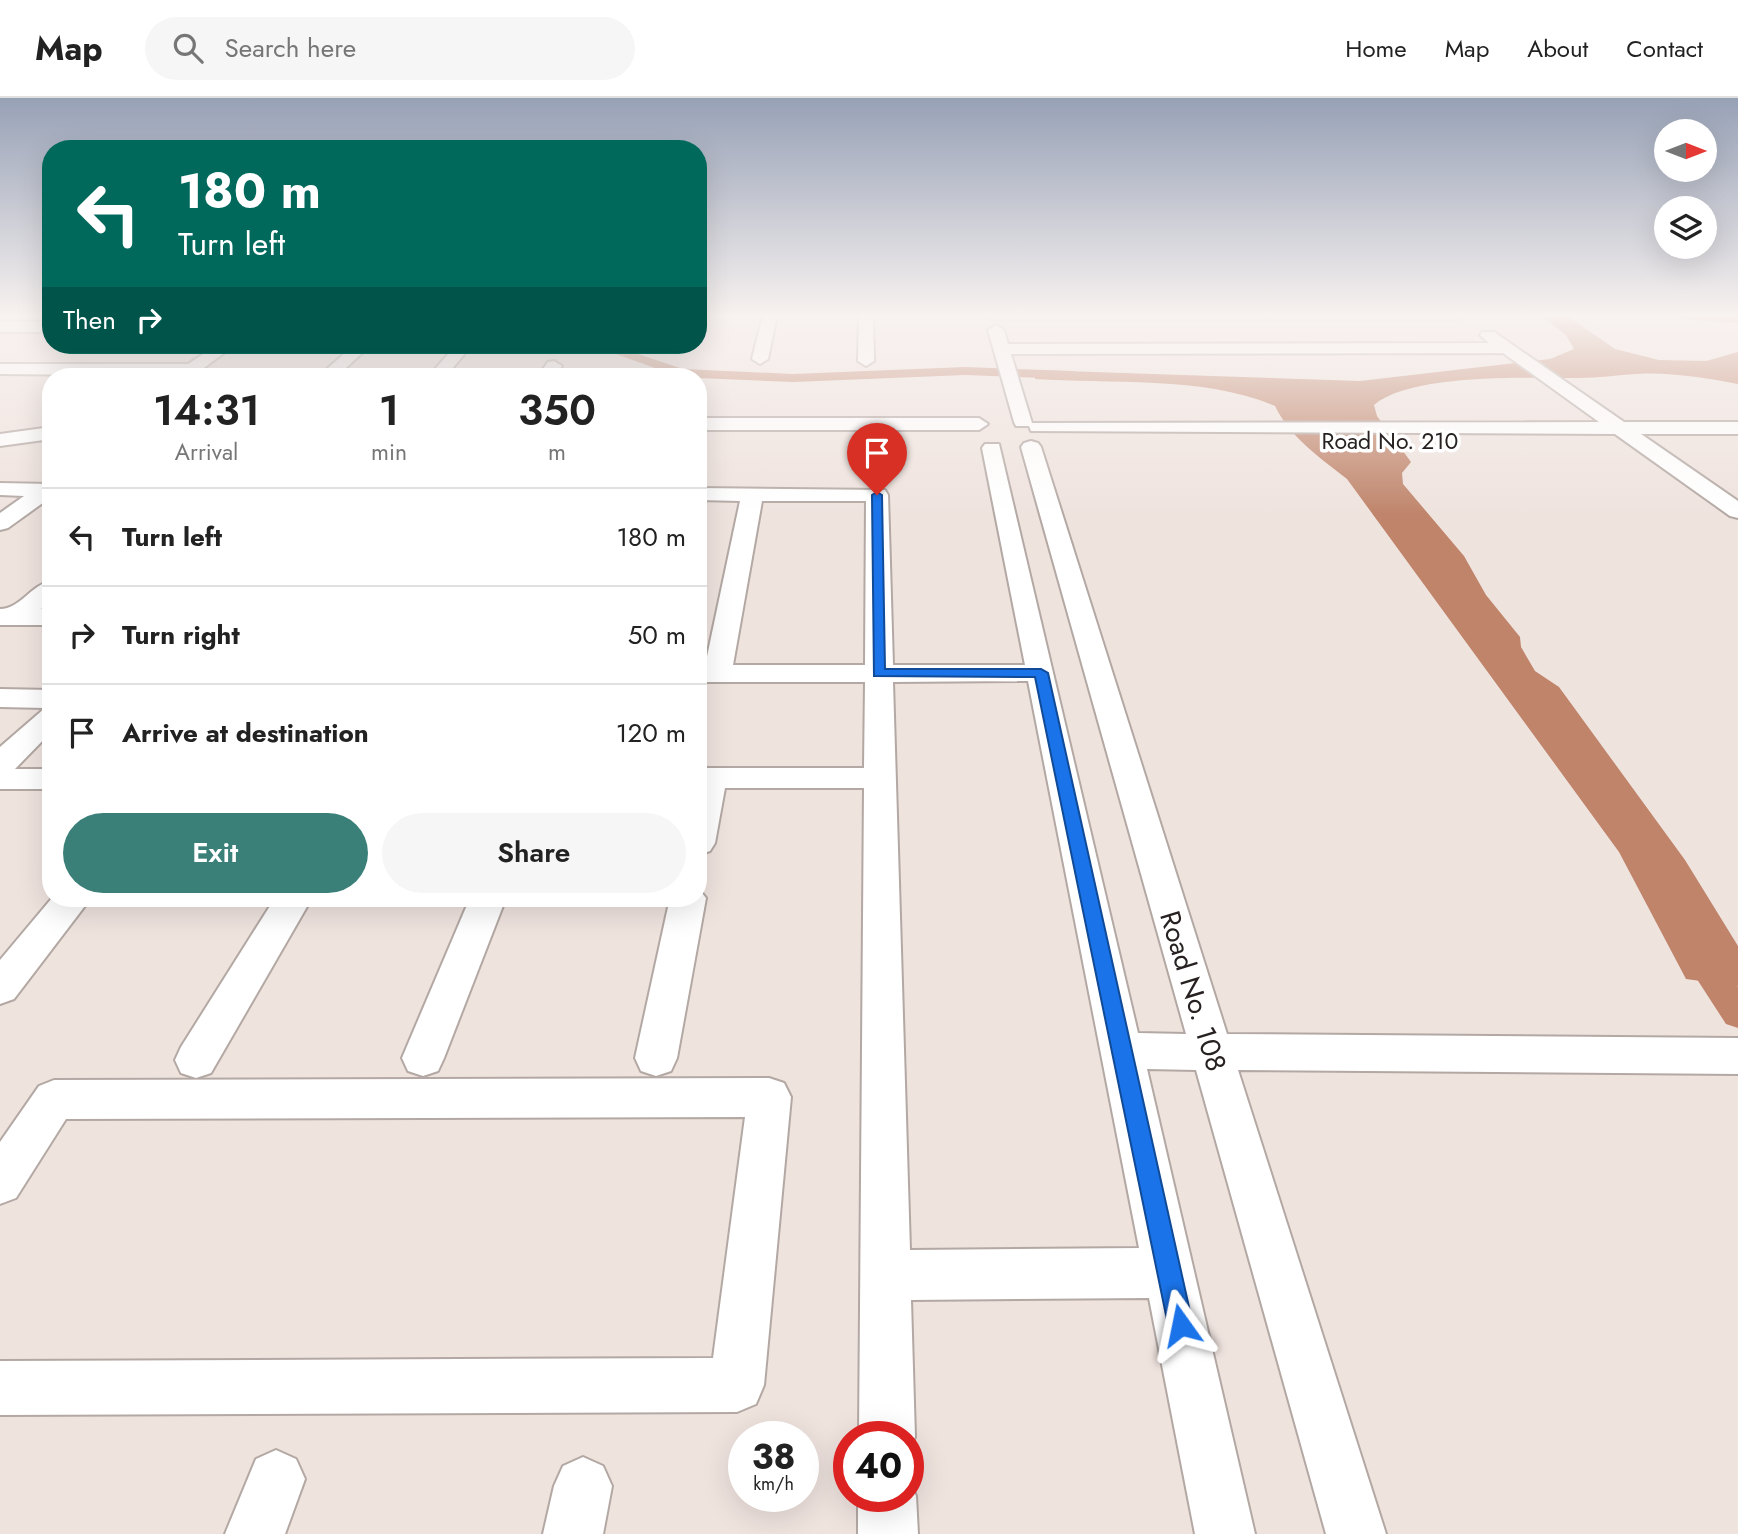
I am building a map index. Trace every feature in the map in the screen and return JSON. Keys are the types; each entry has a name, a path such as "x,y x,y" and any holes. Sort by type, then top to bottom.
{"street":[{"name":"Road No. 108","path":"1011,382 1014,392 1008,430 1211,1052 1356,1534"},
{"path":"1554,382 1619,428"},
{"path":"1569,382 1738,511"},
{"path":"0,424 42,424"},
{"name":"Road No. 210","path":"707,424 1270,435 1640,434 1738,428"},
{"name":"Road No. 210","path":"1420,435 1619,428 1663,440 1738,440"},
{"path":"1008,430 1041,673 1225,1534"},
{"name":"Road No. 210","path":"707,442 1008,430"},
{"path":"0,440 42,434"},
{"path":"1663,440 1738,492"},
{"path":"0,458 42,453"},
{"path":"0,489 42,490"},
{"path":"707,494 877,495 887,1421"},
{"path":"752,494 707,674 1041,673"},
{"path":"0,523 42,495"},
{"path":"8,617 42,594"},
{"path":"8,617 42,617"},
{"path":"0,698 42,699"},
{"path":"0,765 42,724"},
{"path":"707,778 880,778"},
{"path":"0,779 42,779"},
{"path":"0,988 66,907"},
{"path":"196,1060 289,907"},
{"path":"423,1058 484,907"},
{"path":"656,1058 686,907"},
{"path":"1122,1051 1738,1056"},
{"path":"0,1388 737,1385 769,1097 54,1100 3,1174"},
{"path":"885,1275 1170,1273"},
{"path":"255,1534 276,1479"},
{"path":"887,1512 888,1534"}],"shaded area":[{"path":"1127,382 1442,382 1391,395 1374,405 1377,416 1411,462 1402,473 1403,484 1464,556 1486,595 1520,637 1521,647 1535,671 1559,687 1685,860 1738,946 1738,986 1686,979 1619,852 1347,479 1297,437 1275,406 1248,396 1219,390"}],"waterway":[{"path":"1696,953 1738,1014"}],"route":[{"path":"877,495 879,673 1041,673 1181,1325"}]}
